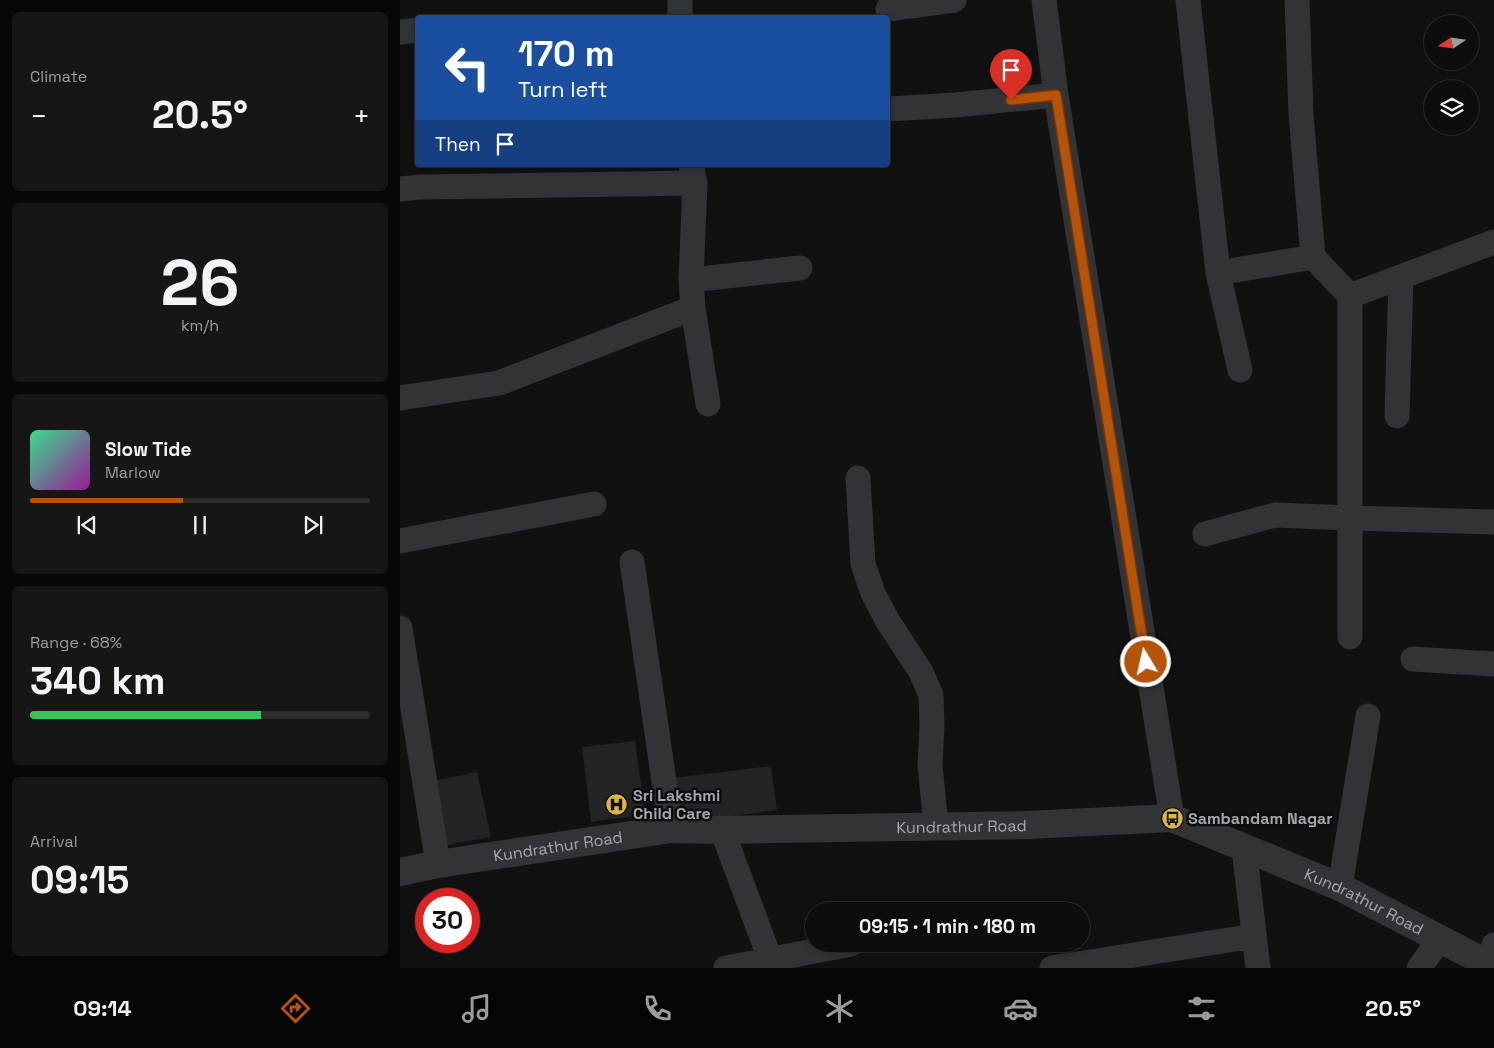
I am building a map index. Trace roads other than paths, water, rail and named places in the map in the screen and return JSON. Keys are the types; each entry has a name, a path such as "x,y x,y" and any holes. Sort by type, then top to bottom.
{"street":[{"path":"680,0 680,15"},
{"path":"888,9 954,0"},
{"path":"1044,0 1056,95 1172,818"},
{"path":"1188,0 1218,273 1240,370"},
{"path":"1297,0 1301,114 1313,257 1350,296 1350,637"},
{"path":"400,32 415,30"},
{"path":"890,109 955,105 1056,95"},
{"path":"400,189 693,174 691,280 693,308 708,404"},
{"path":"1350,296 1494,242"},
{"path":"1218,273 1313,257"},
{"path":"691,280 800,268"},
{"path":"1397,416 1401,277"},
{"path":"400,398 499,383 693,308"},
{"path":"858,478 863,564 873,593 883,613 921,672 930,695 932,725 930,765 936,826"},
{"path":"400,541 594,504"},
{"path":"1205,534 1275,515 1494,522"},
{"path":"632,562 671,830"},
{"path":"400,628 438,864"},
{"path":"1413,659 1494,664"},
{"path":"1340,887 1368,716"},
{"name":"Kundrathur Road","path":"400,872 438,864 671,830 1027,825 1172,818 1340,887 1440,939 1493,959"},
{"path":"722,830 770,964"},
{"path":"1244,848 1258,968"},
{"path":"1052,968 1254,936"},
{"path":"1420,968 1440,939"},
{"path":"726,968 770,964 819,952"}],"place":[{"name":"Sri Lakshmi Child Care","path":"617,804"},
{"name":"Sambandam Nagar","path":"1172,818"}]}
